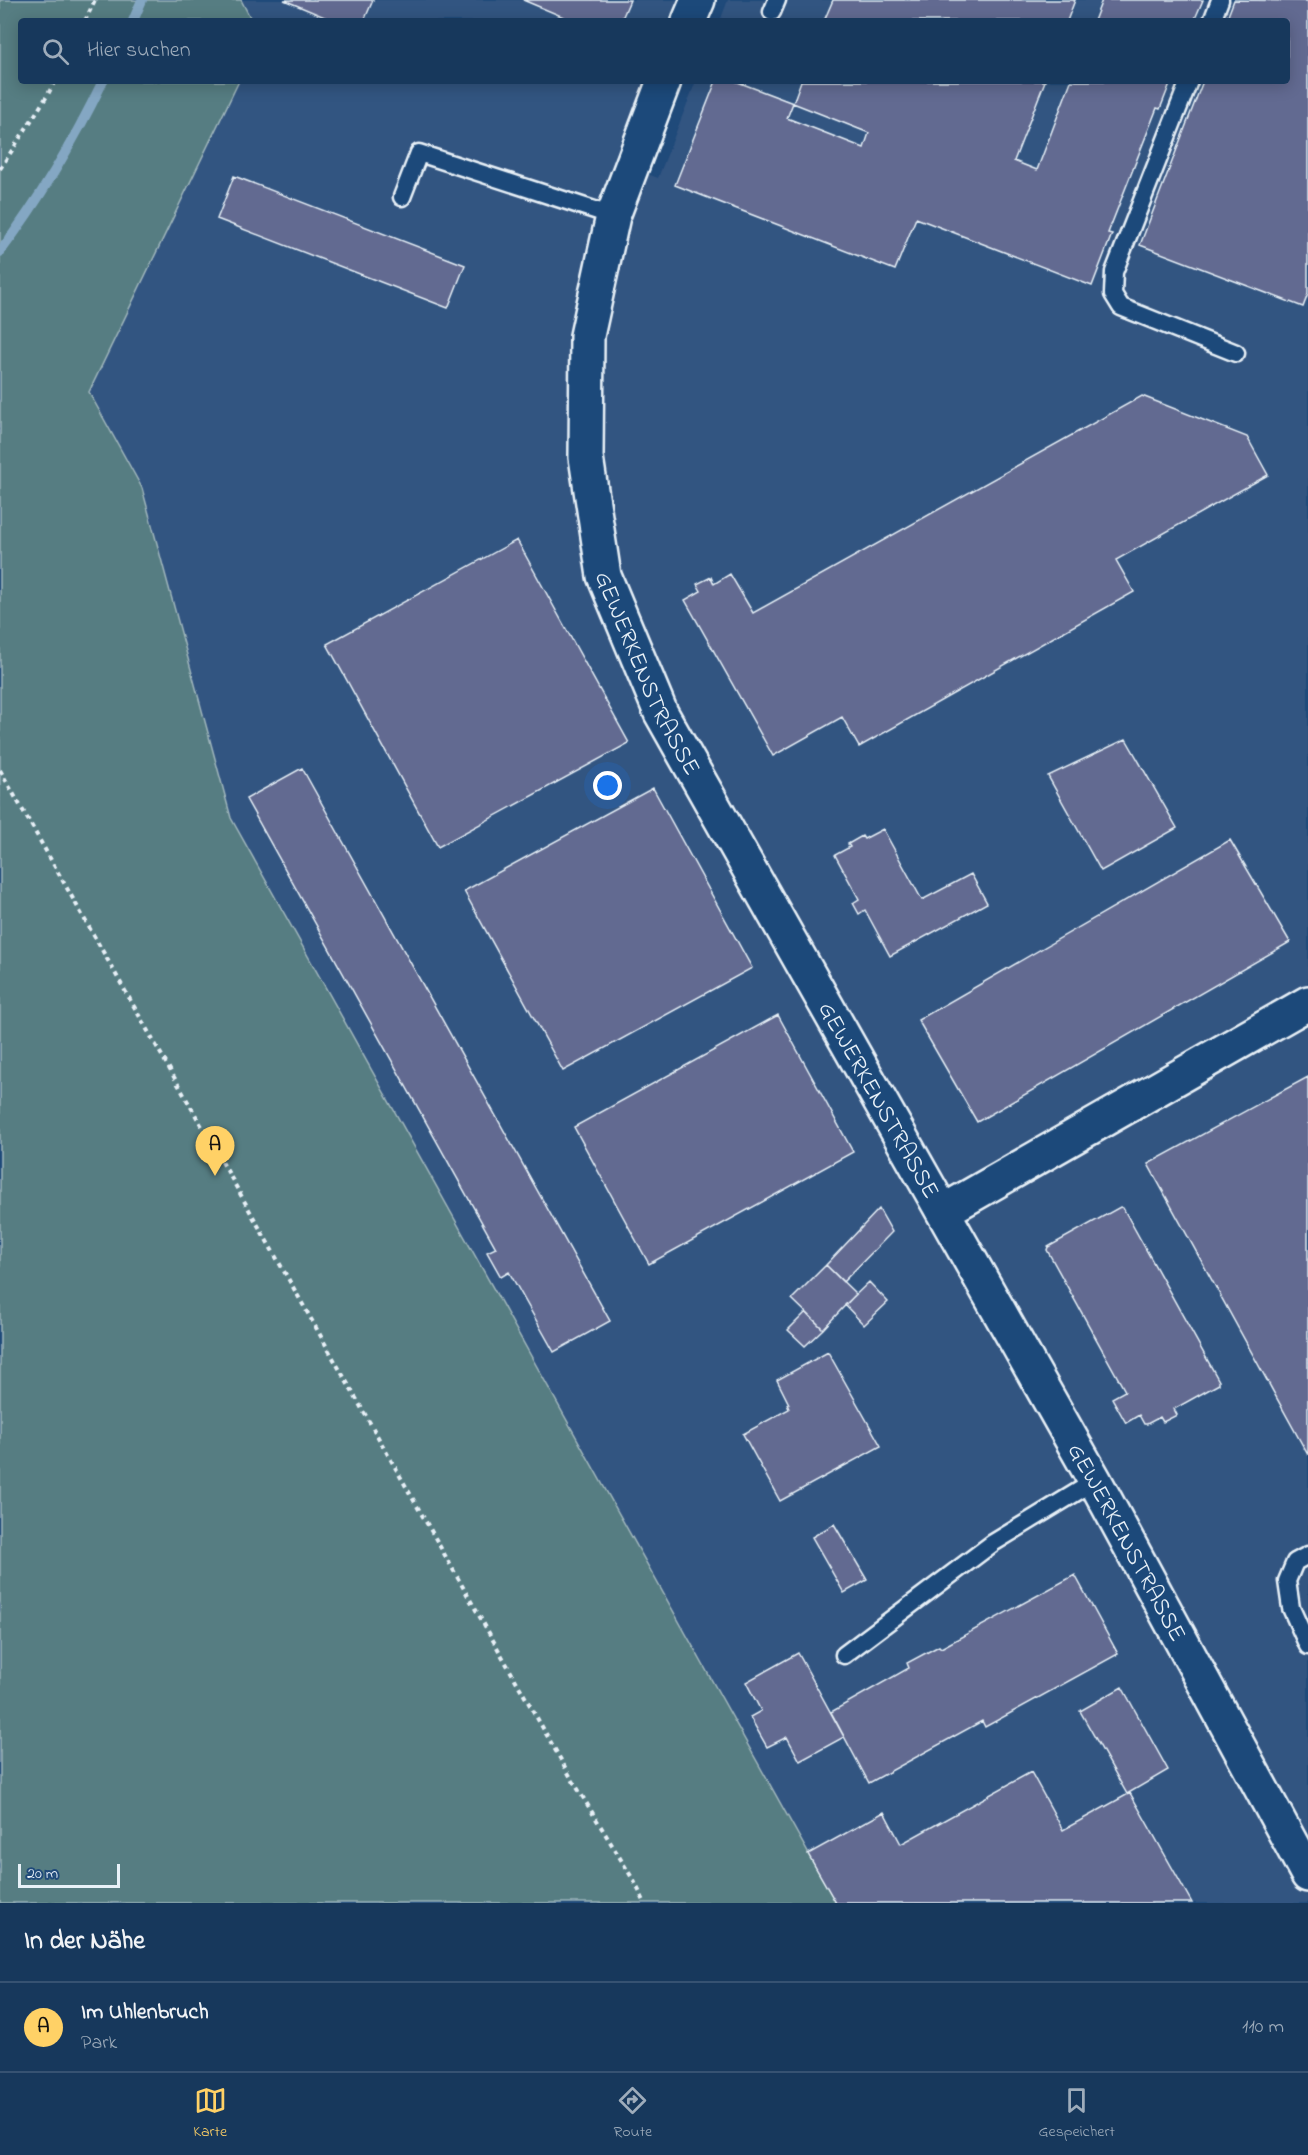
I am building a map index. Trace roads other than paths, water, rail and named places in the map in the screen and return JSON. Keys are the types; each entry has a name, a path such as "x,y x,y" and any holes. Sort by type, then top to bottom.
{"street":[{"path":"690,18 698,0"},
{"name":"GEWERKENSTRASSE","path":"663,84 612,216 587,336 586,457 604,576 661,713 1299,1838 1308,1875"},
{"name":"GEWERKENSTRASSE","path":"944,1211 1308,1003"}],"lane":[{"path":"1213,18 1220,0"},
{"path":"1187,84 1114,272 1113,294 1121,307 1236,353"},
{"path":"402,197 419,153 612,216"},
{"path":"844,1655 993,1543 1095,1480"},
{"path":"1308,1555 1295,1562 1287,1581 1291,1608 1308,1646"}],"waterway":[{"path":"134,18 142,0"},
{"path":"0,252 56,169 101,84"}],"place":[{"name":"Im Uhlenbruch","path":"215,1176"}]}
